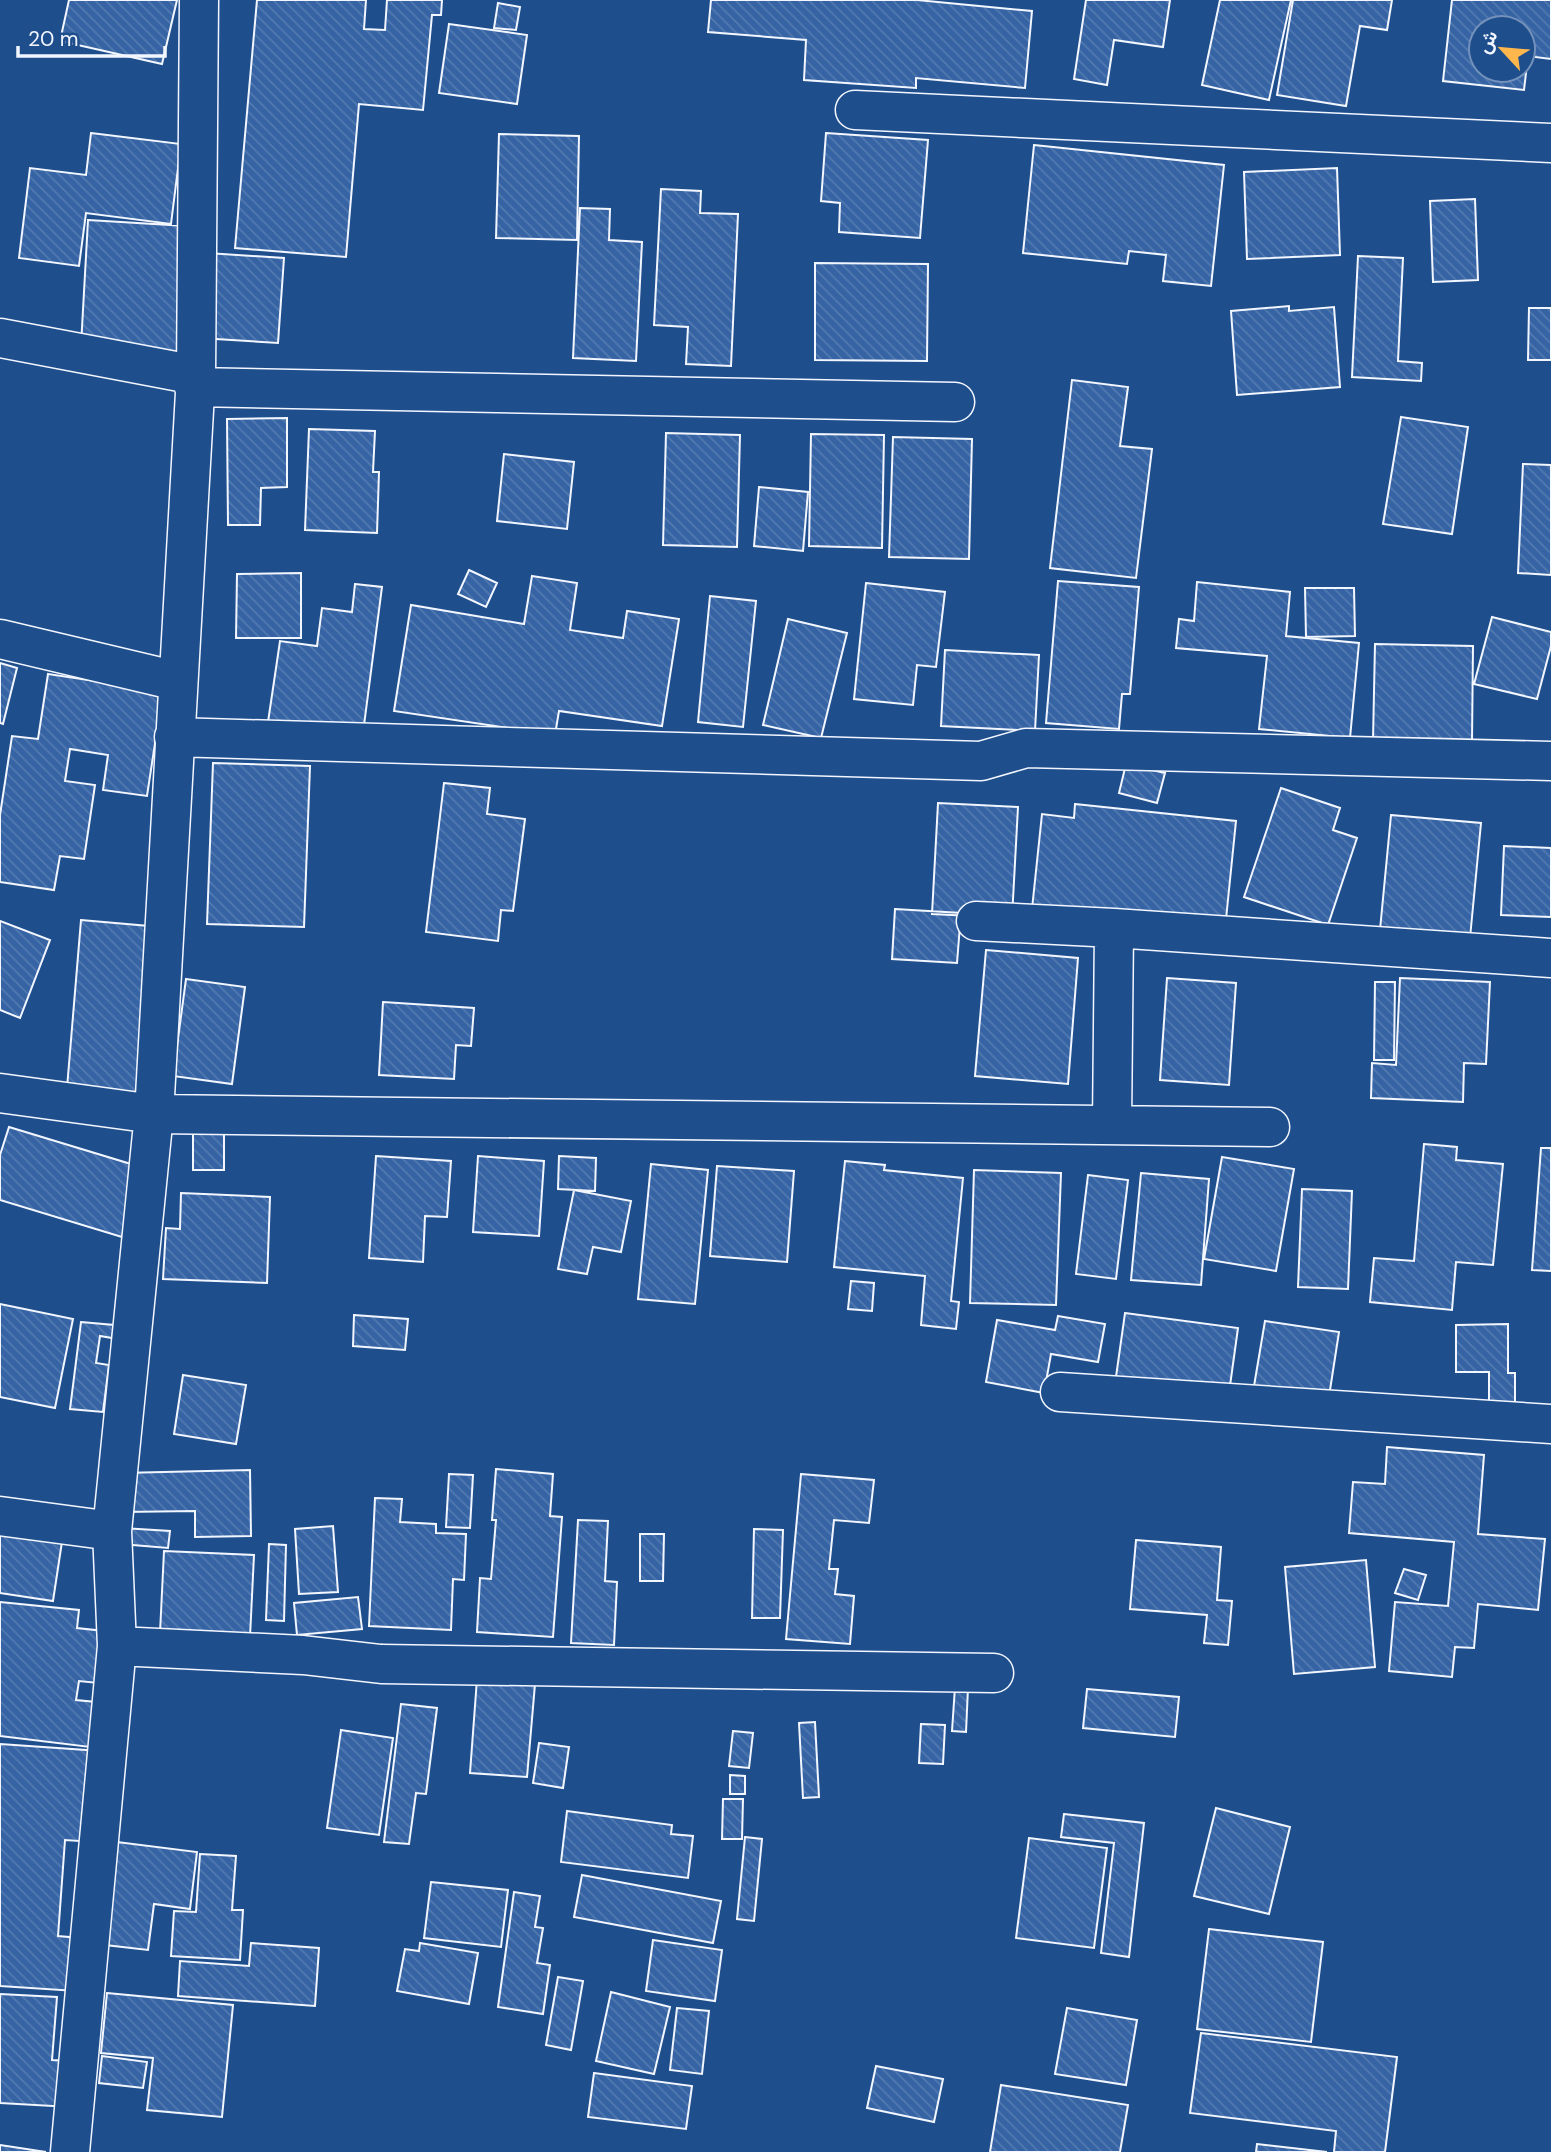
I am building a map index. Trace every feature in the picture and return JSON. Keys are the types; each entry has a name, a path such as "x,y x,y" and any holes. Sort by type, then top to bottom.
{"street":[{"path":"70,2152 117,1646 112,1531 153,1114 195,381 199,0"},
{"path":"855,110 1551,143"},
{"path":"0,338 195,381 955,402"},
{"path":"0,639 177,681"},
{"path":"174,737 981,761 1026,748 1551,761"},
{"path":"976,921 1551,958"},
{"path":"1112,1125 1114,928"},
{"path":"0,1093 153,1114 1270,1127"},
{"path":"1060,1392 1551,1424"},
{"path":"0,1516 112,1531"},
{"path":"117,1646 303,1655 381,1664 994,1674"}],"building":[{"path":"69,0 177,0 162,64 60,41"},
{"path":"257,0 366,0 364,29 385,30 387,0 442,0 441,15 432,15 423,110 359,104 346,257 235,248"},
{"path":"711,0 917,0 1032,11 1025,88 916,78 916,88 804,80 806,40 708,32"},
{"path":"1086,0 1170,0 1163,47 1114,40 1107,85 1074,79"},
{"path":"1220,0 1291,0 1269,100 1202,85"},
{"path":"1293,0 1392,0 1387,30 1360,26 1346,106 1277,95"},
{"path":"1452,0 1551,0 1551,59 1537,57 1537,14 1467,14 1467,84 1443,81"},
{"path":"498,3 520,7 516,30 494,28"},
{"path":"449,24 527,35 517,104 439,93"},
{"path":"1470,84 1525,84 1524,90"},
{"path":"91,133 181,144 171,224 86,213 79,266 19,258 30,168 86,175"},
{"path":"826,133 928,140 920,238 839,232 840,203 821,201"},
{"path":"499,134 579,136 577,240 496,238"},
{"path":"1034,145 1224,165 1211,286 1163,281 1166,255 1129,251 1127,264 1023,253"},
{"path":"1337,168 1340,255 1247,259 1244,172"},
{"path":"661,189 701,191 700,213 738,214 731,366 686,364 688,327 654,325"},
{"path":"1475,199 1478,280 1433,282 1430,201"},
{"path":"580,208 610,209 609,240 642,242 636,361 573,358"},
{"path":"88,220 186,226 178,363 81,346"},
{"path":"207,253 284,258 278,343 200,338"},
{"path":"1358,256 1403,258 1398,361 1422,363 1421,381 1352,377"},
{"path":"815,263 928,264 927,361 815,360"},
{"path":"1289,306 1289,311 1334,307 1340,387 1237,395 1231,311"},
{"path":"1529,308 1551,308 1551,360 1528,360"},
{"path":"1072,380 1128,387 1120,446 1152,449 1136,578 1050,568"},
{"path":"1401,417 1468,427 1452,534 1383,524"},
{"path":"287,418 287,487 261,488 260,525 228,525 227,419"},
{"path":"309,429 375,431 373,472 379,472 377,533 305,530"},
{"path":"666,433 740,435 737,547 663,545"},
{"path":"811,434 884,435 882,548 809,546"},
{"path":"893,437 972,439 969,559 889,557"},
{"path":"504,454 574,462 567,529 497,521"},
{"path":"1523,464 1551,465 1551,575 1518,573"},
{"path":"759,487 808,492 803,551 754,546"},
{"path":"469,570 497,583 486,607 458,594"},
{"path":"301,573 301,638 236,638 237,574"},
{"path":"532,576 577,583 570,630 623,638 627,611 679,619 662,726 559,711 555,735 394,711 411,605 524,624"},
{"path":"1058,581 1139,587 1130,694 1122,694 1119,729 1046,723"},
{"path":"1197,582 1290,592 1286,636 1359,643 1350,738 1259,729 1267,656 1176,648 1179,619 1194,621"},
{"path":"866,583 945,592 936,667 917,665 913,705 854,699"},
{"path":"355,584 382,587 363,733 268,722 280,641 317,646 322,608 352,612"},
{"path":"1305,588 1354,588 1355,636 1306,637"},
{"path":"710,596 756,601 743,727 698,722"},
{"path":"1492,617 1551,632 1551,646 1537,699 1474,684"},
{"path":"788,619 847,633 821,738 763,725"},
{"path":"1375,644 1473,646 1472,741 1373,740"},
{"path":"945,650 1039,655 1035,731 941,726"},
{"path":"0,663 17,668 3,724 0,723"},
{"path":"48,674 163,691 147,796 103,790 108,755 70,749 65,781 95,785 84,859 60,856 54,890 0,882 0,815 12,736 38,739"},
{"path":"213,763 310,766 304,927 207,924"},
{"path":"1126,764 1165,773 1157,803 1119,793"},
{"path":"444,783 490,788 487,814 525,819 513,911 501,910 498,941 426,932"},
{"path":"1281,788 1340,808 1333,830 1357,838 1328,925 1244,897"},
{"path":"938,803 1018,807 1012,918 932,914"},
{"path":"1075,804 1236,821 1225,929 1032,909 1042,814 1074,818"},
{"path":"1391,815 1481,823 1470,938 1380,930"},
{"path":"1504,846 1551,848 1551,917 1501,915"},
{"path":"895,909 961,913 957,963 892,959"},
{"path":"81,920 160,927 147,1094 67,1088"},
{"path":"0,921 50,940 20,1018 0,1010"},
{"path":"986,950 1078,958 1068,1084 975,1076"},
{"path":"1167,978 1236,983 1229,1085 1160,1080"},
{"path":"1400,978 1490,982 1486,1064 1464,1063 1463,1102 1371,1098 1372,1063 1396,1065"},
{"path":"186,979 245,987 232,1084 173,1076"},
{"path":"1375,982 1395,982 1394,1060 1374,1060"},
{"path":"383,1002 474,1008 471,1046 456,1045 454,1079 379,1075"},
{"path":"9,1127 144,1168 122,1237 0,1200 0,1155"},
{"path":"193,1131 224,1131 224,1170 193,1170"},
{"path":"1424,1144 1457,1147 1456,1160 1503,1164 1493,1265 1456,1262 1452,1310 1370,1302 1374,1258 1414,1261"},
{"path":"1541,1148 1551,1148 1551,1271 1532,1270"},
{"path":"376,1156 451,1161 447,1217 425,1216 423,1262 369,1258"},
{"path":"478,1156 544,1161 539,1236 473,1232"},
{"path":"559,1156 596,1158 595,1191 558,1189"},
{"path":"1222,1157 1294,1169 1276,1271 1204,1259"},
{"path":"845,1161 885,1165 884,1170 963,1178 951,1301 959,1302 956,1329 921,1325 925,1276 834,1267"},
{"path":"651,1164 708,1170 695,1304 638,1299"},
{"path":"717,1166 794,1171 787,1262 710,1256"},
{"path":"974,1170 1061,1173 1056,1305 970,1303"},
{"path":"1141,1173 1209,1179 1201,1285 1131,1280"},
{"path":"1088,1175 1128,1180 1116,1279 1076,1274"},
{"path":"1302,1189 1352,1191 1348,1289 1298,1287"},
{"path":"574,1190 631,1201 621,1252 593,1247 587,1274 558,1269"},
{"path":"181,1193 270,1197 267,1283 163,1279 166,1228 180,1229"},
{"path":"851,1281 874,1283 872,1311 848,1309"},
{"path":"0,1304 73,1319 55,1408 0,1397"},
{"path":"1125,1313 1238,1328 1228,1400 1115,1384"},
{"path":"354,1315 408,1319 405,1350 353,1346"},
{"path":"1058,1316 1105,1324 1098,1362 1051,1354 1044,1393 986,1382 997,1320 1055,1330"},
{"path":"1265,1321 1339,1332 1328,1403 1253,1392"},
{"path":"81,1322 114,1325 112,1338 100,1336 96,1363 109,1365 103,1412 70,1409"},
{"path":"1508,1324 1508,1373 1515,1373 1515,1405 1489,1405 1489,1372 1456,1372 1456,1325"},
{"path":"183,1375 246,1385 236,1444 174,1434"},
{"path":"1387,1447 1484,1455 1478,1534 1545,1539 1538,1610 1478,1604 1474,1648 1455,1647 1452,1677 1389,1671 1395,1602 1448,1606 1454,1542 1349,1533 1353,1482 1385,1484"},
{"path":"496,1469 553,1474 550,1516 562,1517 553,1637 477,1632 480,1578 491,1579 496,1520 492,1520"},
{"path":"250,1470 251,1536 195,1537 195,1511 122,1512 121,1473"},
{"path":"449,1474 473,1475 470,1528 446,1527"},
{"path":"801,1474 874,1480 869,1523 834,1520 829,1569 838,1569 835,1594 854,1596 850,1644 786,1639"},
{"path":"375,1498 402,1499 400,1522 436,1524 436,1533 466,1534 464,1580 453,1579 451,1630 369,1626"},
{"path":"578,1520 608,1521 605,1581 617,1582 614,1645 571,1643"},
{"path":"0,1525 63,1535 53,1601 0,1593"},
{"path":"333,1526 338,1592 299,1594 295,1529"},
{"path":"122,1528 170,1531 168,1548 121,1544"},
{"path":"754,1529 783,1530 780,1618 752,1618"},
{"path":"640,1534 664,1534 663,1581 640,1581"},
{"path":"1136,1540 1221,1547 1217,1600 1232,1601 1228,1645 1204,1643 1207,1615 1130,1609"},
{"path":"269,1544 286,1545 284,1621 266,1620"},
{"path":"164,1551 254,1555 250,1637 160,1633"},
{"path":"1366,1560 1375,1667 1294,1674 1285,1567"},
{"path":"1404,1569 1426,1575 1418,1600 1395,1593"},
{"path":"358,1597 362,1629 297,1635 294,1603"},
{"path":"0,1602 79,1610 77,1628 104,1631 98,1683 79,1681 76,1700 96,1702 90,1747 0,1736"},
{"path":"477,1679 535,1684 527,1777 470,1773"},
{"path":"955,1687 968,1688 966,1732 952,1731"},
{"path":"1087,1689 1179,1697 1175,1737 1083,1728"},
{"path":"401,1704 437,1708 426,1794 416,1793 409,1844 384,1842"},
{"path":"815,1722 819,1797 803,1798 799,1723"},
{"path":"921,1724 945,1725 943,1764 919,1763"},
{"path":"341,1730 393,1738 379,1835 327,1828"},
{"path":"733,1731 753,1733 749,1768 729,1766"},
{"path":"539,1743 569,1747 563,1788 533,1783"},
{"path":"0,1744 100,1751 94,1842 65,1840 58,1936 80,1938 76,1991 0,1986"},
{"path":"730,1775 745,1776 745,1794 730,1794"},
{"path":"723,1799 743,1799 742,1839 722,1839"},
{"path":"1216,1808 1290,1827 1269,1914 1194,1896"},
{"path":"567,1811 672,1825 671,1834 693,1836 688,1878 561,1862"},
{"path":"1064,1814 1144,1823 1129,1957 1101,1953 1114,1843 1061,1837"},
{"path":"745,1837 762,1839 754,1921 737,1919"},
{"path":"1029,1838 1107,1848 1094,1948 1016,1938"},
{"path":"109,1841 197,1852 190,1909 154,1904 148,1950 97,1944"},
{"path":"200,1854 236,1856 232,1910 243,1910 240,1960 171,1956 174,1911 196,1912"},
{"path":"582,1875 721,1901 713,1943 574,1917"},
{"path":"431,1882 508,1890 501,1947 424,1938"},
{"path":"514,1892 540,1896 535,1927 543,1928 537,1963 550,1965 543,2014 498,2007"},
{"path":"1209,1929 1323,1942 1311,2042 1197,2029"},
{"path":"653,1940 722,1950 715,2001 646,1991"},
{"path":"251,1943 319,1948 315,2006 178,1996 180,1961 249,1966"},
{"path":"420,1943 478,1953 469,2004 397,1991 405,1949 419,1951"},
{"path":"558,1977 583,1981 571,2050 546,2045"},
{"path":"611,1992 670,2007 654,2074 596,2061"},
{"path":"107,1993 233,2005 222,2117 147,2110 153,2058 101,2053"},
{"path":"0,1994 57,1997 52,2060 73,2061 70,2107 0,2103"},
{"path":"677,2008 709,2011 702,2074 670,2070"},
{"path":"1067,2008 1137,2020 1126,2085 1055,2074"},
{"path":"1201,2033 1397,2057 1385,2152 1334,2152 1336,2131 1190,2113"},
{"path":"102,2056 147,2062 143,2088 99,2083"},
{"path":"876,2066 943,2079 934,2122 867,2108"},
{"path":"594,2073 692,2086 686,2129 588,2117"},
{"path":"1001,2085 1128,2105 1120,2152 990,2152"},
{"path":"1257,2144 1327,2152 1256,2152"},
{"path":"0,2145 46,2152 0,2152"}]}
